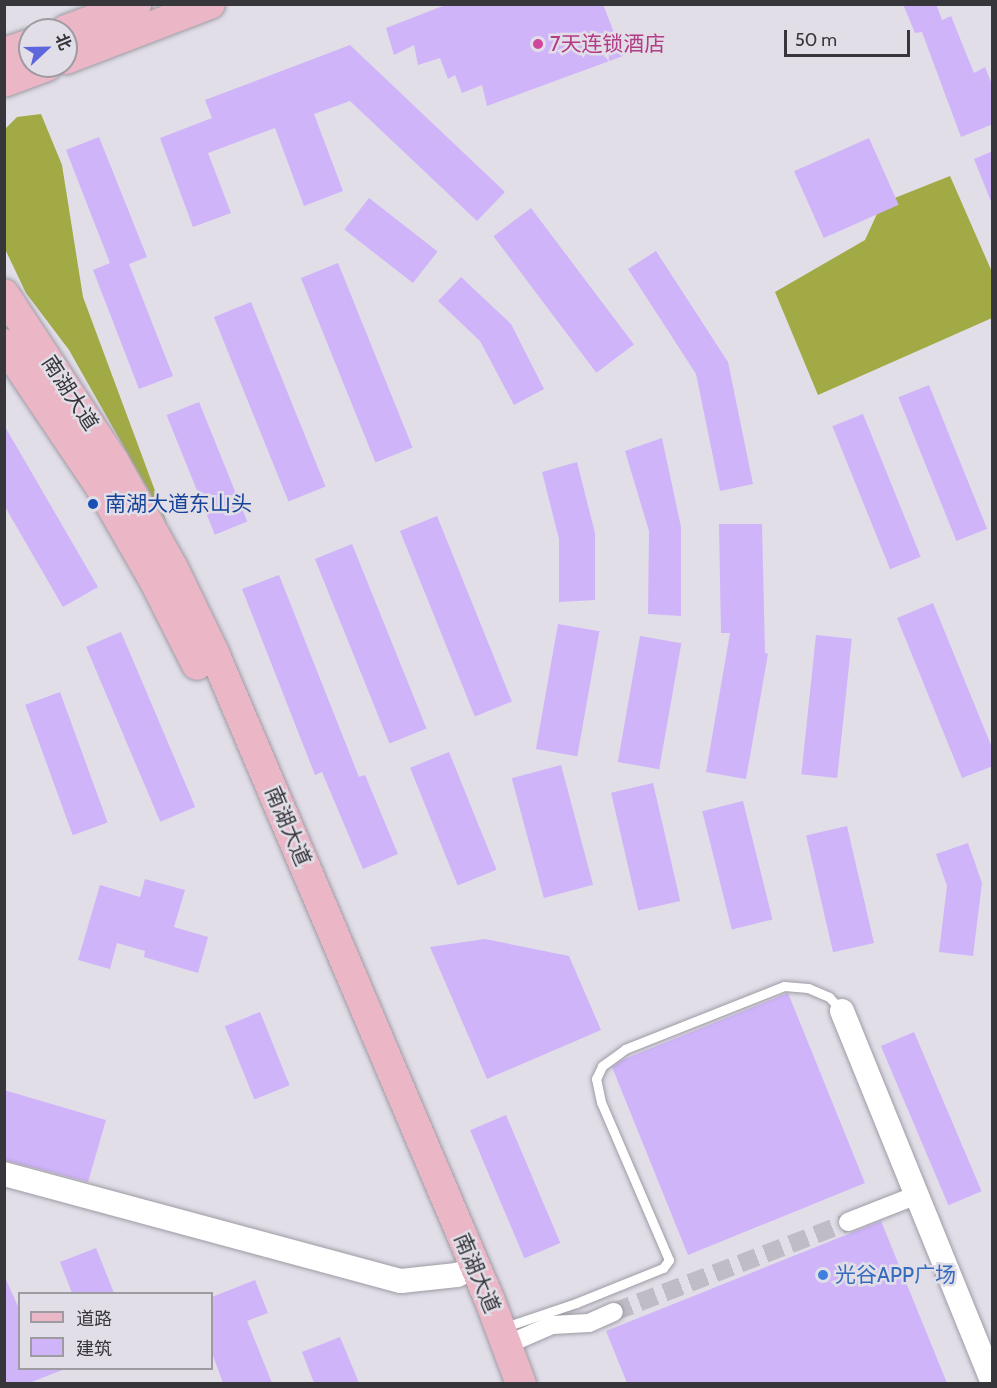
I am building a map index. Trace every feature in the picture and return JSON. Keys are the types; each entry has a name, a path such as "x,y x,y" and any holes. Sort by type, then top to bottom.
{"main road":[{"path":"78,25 135,4"},
{"path":"78,54 210,4"},
{"name":"南湖大道","path":"4,294 114,462 173,568 214,653 466,1271 500,1383"},
{"name":"南湖大道","path":"4,344 101,488 196,662 466,1271 503,1337 521,1383"}],"street":[{"path":"842,1011 993,1381"},
{"path":"4,1174 401,1281 466,1271"},
{"path":"848,1222 916,1195"},
{"path":"503,1337 552,1325 590,1323 614,1312"}],"lane":[{"path":"503,1337 576,1302 663,1268 669,1260 601,1101 596,1079 602,1066 625,1049 784,986 808,988 829,998 842,1011"}],"green space":[{"path":"41,114 62,165 83,297 167,523 69,350 26,293 5,249 5,129 17,117"},
{"path":"950,176 992,272 992,318 818,395 775,292 865,240 882,203"}],"building":[{"path":"448,4 603,4 623,56 487,106 482,85 462,93 455,75 448,79 440,58 418,65 414,45 394,55 386,28"},
{"path":"903,4 936,4 942,20 951,16 974,73 985,67 993,87 993,124 961,137 922,32 915,33"},
{"path":"350,45 505,192 477,221 350,101 314,114 343,191 304,206 275,128 208,153 231,213 193,227 160,138 212,118 205,100"},
{"path":"99,137 147,257 129,264 173,376 139,389 93,270 110,263 66,150"},
{"path":"869,138 899,205 824,238 794,171"},
{"path":"993,151 993,204 992,204 974,159"},
{"path":"369,198 438,252 413,283 344,230"},
{"path":"531,208 634,345 596,373 493,236"},
{"path":"656,251 728,362 753,484 720,491 696,374 628,269"},
{"path":"338,263 413,448 375,462 301,278"},
{"path":"461,277 511,324 544,389 514,405 480,341 438,301"},
{"path":"251,302 326,487 288,501 214,317"},
{"path":"929,385 987,529 956,541 898,397"},
{"path":"199,402 247,522 215,535 167,415"},
{"path":"863,414 921,557 890,569 832,426"},
{"path":"4,425 98,587 63,607 4,505"},
{"path":"662,438 681,527 681,616 648,614 649,531 625,451"},
{"path":"577,462 595,533 595,600 559,602 559,539 542,472"},
{"path":"437,516 512,701 475,716 400,531"},
{"path":"719,524 762,524 765,653 768,654 746,779 706,772 730,633 721,633"},
{"path":"352,544 427,729 389,743 315,559"},
{"path":"279,575 359,777 365,775 398,854 363,869 322,772 315,775 242,589"},
{"path":"933,603 993,750 993,766 962,778 897,618"},
{"path":"558,624 599,631 577,756 536,749"},
{"path":"121,632 195,807 160,822 86,647"},
{"path":"816,635 852,639 837,778 801,774"},
{"path":"640,636 681,643 659,769 618,762"},
{"path":"60,692 108,823 73,835 25,705"},
{"path":"449,752 497,870 458,885 410,768"},
{"path":"561,765 593,885 544,898 512,778"},
{"path":"653,783 680,901 638,911 611,793"},
{"path":"743,801 773,919 732,930 702,811"},
{"path":"847,826 874,943 833,952 806,835"},
{"path":"968,843 982,883 973,956 939,952 947,886 936,854"},
{"path":"145,879 185,890 174,927 208,937 198,973 144,957 145,951 117,943 110,969 78,960 100,885 140,897"},
{"path":"485,939 569,956 601,1030 487,1079 430,947"},
{"path":"788,993 865,1183 688,1255 612,1067 622,1060"},
{"path":"260,1012 290,1085 254,1099 225,1026"},
{"path":"914,1032 982,1191 948,1205 881,1046"},
{"path":"4,1090 106,1120 88,1182 4,1160"},
{"path":"506,1115 560,1243 524,1258 470,1130"},
{"name":"光谷APP广场","path":"881,1221 947,1383 627,1383 606,1331"},
{"path":"96,1248 114,1292 72,1292 60,1262"},
{"path":"4,1275 18,1306 18,1370 62,1370 29,1383 4,1383"},
{"path":"255,1280 268,1313 247,1321 272,1383 223,1383 213,1356 213,1297"},
{"path":"340,1337 359,1383 314,1383 302,1352"}],"tunnel":[{"path":"614,1312 848,1222"}],"place":[{"name":"7天连锁酒店","path":"538,44"},
{"name":"南湖大道东山头","path":"93,504"},
{"name":"光谷APP广场","path":"823,1275"}]}
